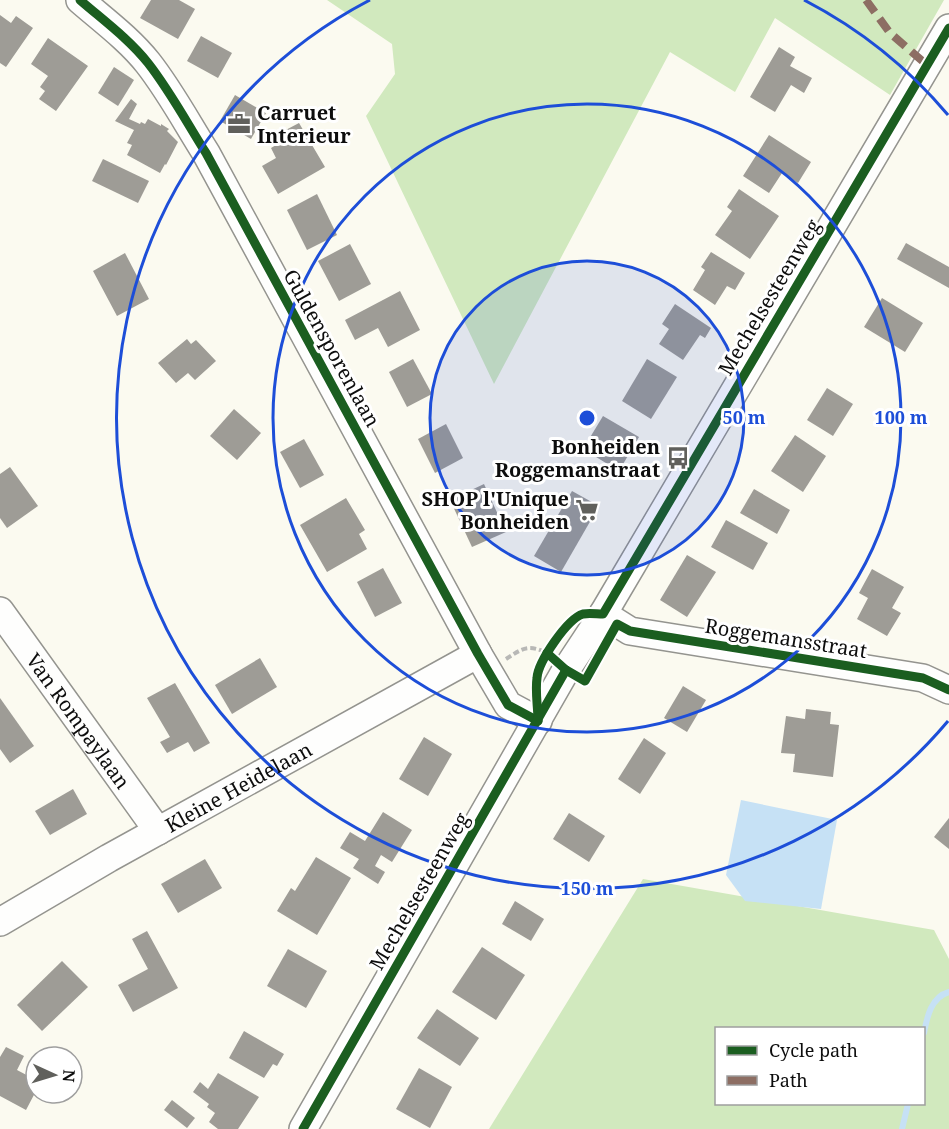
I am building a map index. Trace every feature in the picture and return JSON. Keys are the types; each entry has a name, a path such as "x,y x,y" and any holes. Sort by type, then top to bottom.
{"street":[{"name":"Guldensporenlaan","path":"80,0 118,32 147,62 176,103 206,153 508,705 538,721"},
{"name":"Mechelsesteenweg","path":"303,1129 538,721 552,657 603,614 949,28"},
{"name":"Van Rompaylaan","path":"0,611 158,831"},
{"name":"Roggemansstraat","path":"603,614 630,632 923,678 949,690"},
{"name":"Kleine Heidelaan","path":"0,922 158,831 483,662"}],"path":[{"path":"483,662 523,648 535,648 552,657"}],"green space":[{"path":"327,0 944,0 890,95 775,18 735,92 670,52 494,384 366,116 395,74 392,44"},
{"path":"643,879 934,930 949,959 949,1129 489,1129"}],"water":[{"path":"741,800 837,820 821,909 745,901 726,875"}],"building":[{"path":"151,0 179,0 195,9 178,39 140,18"},
{"path":"0,15 11,23 16,16 33,28 6,67 0,63"},
{"path":"201,36 232,53 218,78 187,61"},
{"path":"48,38 88,66 56,111 39,99 45,91 40,87 48,76 31,64"},
{"path":"779,47 795,57 790,66 812,78 804,93 791,85 775,112 750,97"},
{"path":"114,67 134,80 118,106 98,93"},
{"path":"235,95 266,113 251,139 220,121"},
{"path":"131,99 137,104 129,119 140,124 141,122 145,124 148,119 161,126 161,124 169,129 167,131 178,142 160,173 127,155 132,145 127,143 134,130 115,121"},
{"path":"299,123 325,167 278,194 262,166 276,158 271,148 283,141 280,133"},
{"path":"769,135 811,162 798,183 782,173 769,193 743,176"},
{"path":"103,159 149,181 138,203 92,181"},
{"path":"739,189 779,216 750,259 715,235 732,211 727,207"},
{"path":"317,194 337,235 307,250 287,210"},
{"path":"906,243 949,267 949,288 897,259"},
{"path":"350,244 371,284 339,301 318,261"},
{"path":"711,252 745,273 735,290 727,286 715,305 693,290 705,270 701,267"},
{"path":"125,253 149,299 117,316 93,271"},
{"path":"400,291 420,330 388,347 378,328 355,340 345,320"},
{"path":"882,298 923,323 905,352 864,327"},
{"path":"675,304 711,328 705,338 700,335 683,360 659,344 669,329 662,324"},
{"path":"187,339 191,344 196,340 216,361 195,380 188,373 176,383 158,363"},
{"path":"413,359 432,394 407,407 389,372"},
{"path":"647,359 677,377 651,419 622,401"},
{"path":"827,388 853,404 833,436 807,420"},
{"path":"234,409 261,433 237,460 210,436"},
{"path":"603,416 639,437 619,471 583,449"},
{"path":"446,424 463,458 435,473 418,439"},
{"path":"795,435 826,456 803,492 771,471"},
{"path":"304,439 324,475 300,488 280,452"},
{"path":"10,467 38,506 7,528 0,518 0,474"},
{"path":"484,484 506,532 472,547 450,500"},
{"path":"754,489 790,510 777,534 740,513"},
{"path":"572,491 599,506 561,572 534,556"},
{"path":"346,498 365,530 359,534 367,549 327,572 300,525"},
{"path":"726,520 768,543 753,570 711,547"},
{"path":"687,555 716,572 687,617 660,600"},
{"path":"383,568 402,603 375,617 357,582"},
{"path":"872,569 904,587 892,608 901,613 887,636 857,619 868,598 859,593"},
{"path":"260,658 277,687 232,714 215,685"},
{"path":"175,683 210,743 194,752 188,742 167,753 160,742 170,737 147,698"},
{"path":"683,686 706,700 687,732 664,718"},
{"path":"0,698 34,746 10,763 0,749"},
{"path":"806,709 831,712 830,724 839,725 833,777 793,772 795,754 781,753 786,716 805,719"},
{"path":"424,737 452,754 428,796 399,779"},
{"path":"644,738 666,753 640,794 618,779"},
{"path":"73,789 87,814 50,835 35,811"},
{"path":"383,812 412,830 392,862 381,855 375,866 385,872 378,884 353,868 359,859 340,848 350,832 365,841"},
{"path":"569,813 605,836 589,862 553,839"},
{"path":"949,818 949,849 934,837"},
{"path":"316,857 351,878 317,935 277,911 291,888 295,891"},
{"path":"205,859 222,888 178,913 161,884"},
{"path":"515,901 544,919 531,941 502,924"},
{"path":"147,931 178,988 133,1012 118,985 148,969 132,939"},
{"path":"482,947 525,975 496,1020 452,992"},
{"path":"288,949 327,971 306,1008 267,986"},
{"path":"62,961 88,987 42,1031 17,1005"},
{"path":"437,1009 479,1038 460,1066 417,1038"},
{"path":"244,1031 284,1054 277,1066 273,1064 264,1078 229,1058"},
{"path":"6,1047 24,1056 17,1070 24,1074 24,1105 29,1105 26,1110 0,1096 0,1057"},
{"path":"419,1068 452,1087 430,1128 396,1109"},
{"path":"218,1073 259,1097 238,1129 218,1129 209,1122 215,1113 207,1107 209,1104 193,1092 200,1082 208,1089"},
{"path":"172,1100 195,1118 187,1128 164,1110"}],"waterway":[{"path":"925,1028 928,1014 934,1003 949,992"},
{"path":"902,1129 908,1105"}],"marked path":[{"path":"866,0 890,33 927,65"}],"cycle path":[{"path":"80,0 141,54 171,96 206,153 478,654 508,705 538,721"},
{"path":"538,721 537,678 542,662 562,632 576,618 583,614 603,614 949,28"},
{"path":"547,653 566,670 585,681 617,624 630,631 923,678 949,690"},
{"path":"303,1129 566,670"}],"place":[{"name":"Carruet Interieur","path":"239,124"},
{"name":"Bonheiden Roggemanstraat","path":"678,458"},
{"name":"SHOP l'Unique Bonheiden","path":"587,510"}]}
